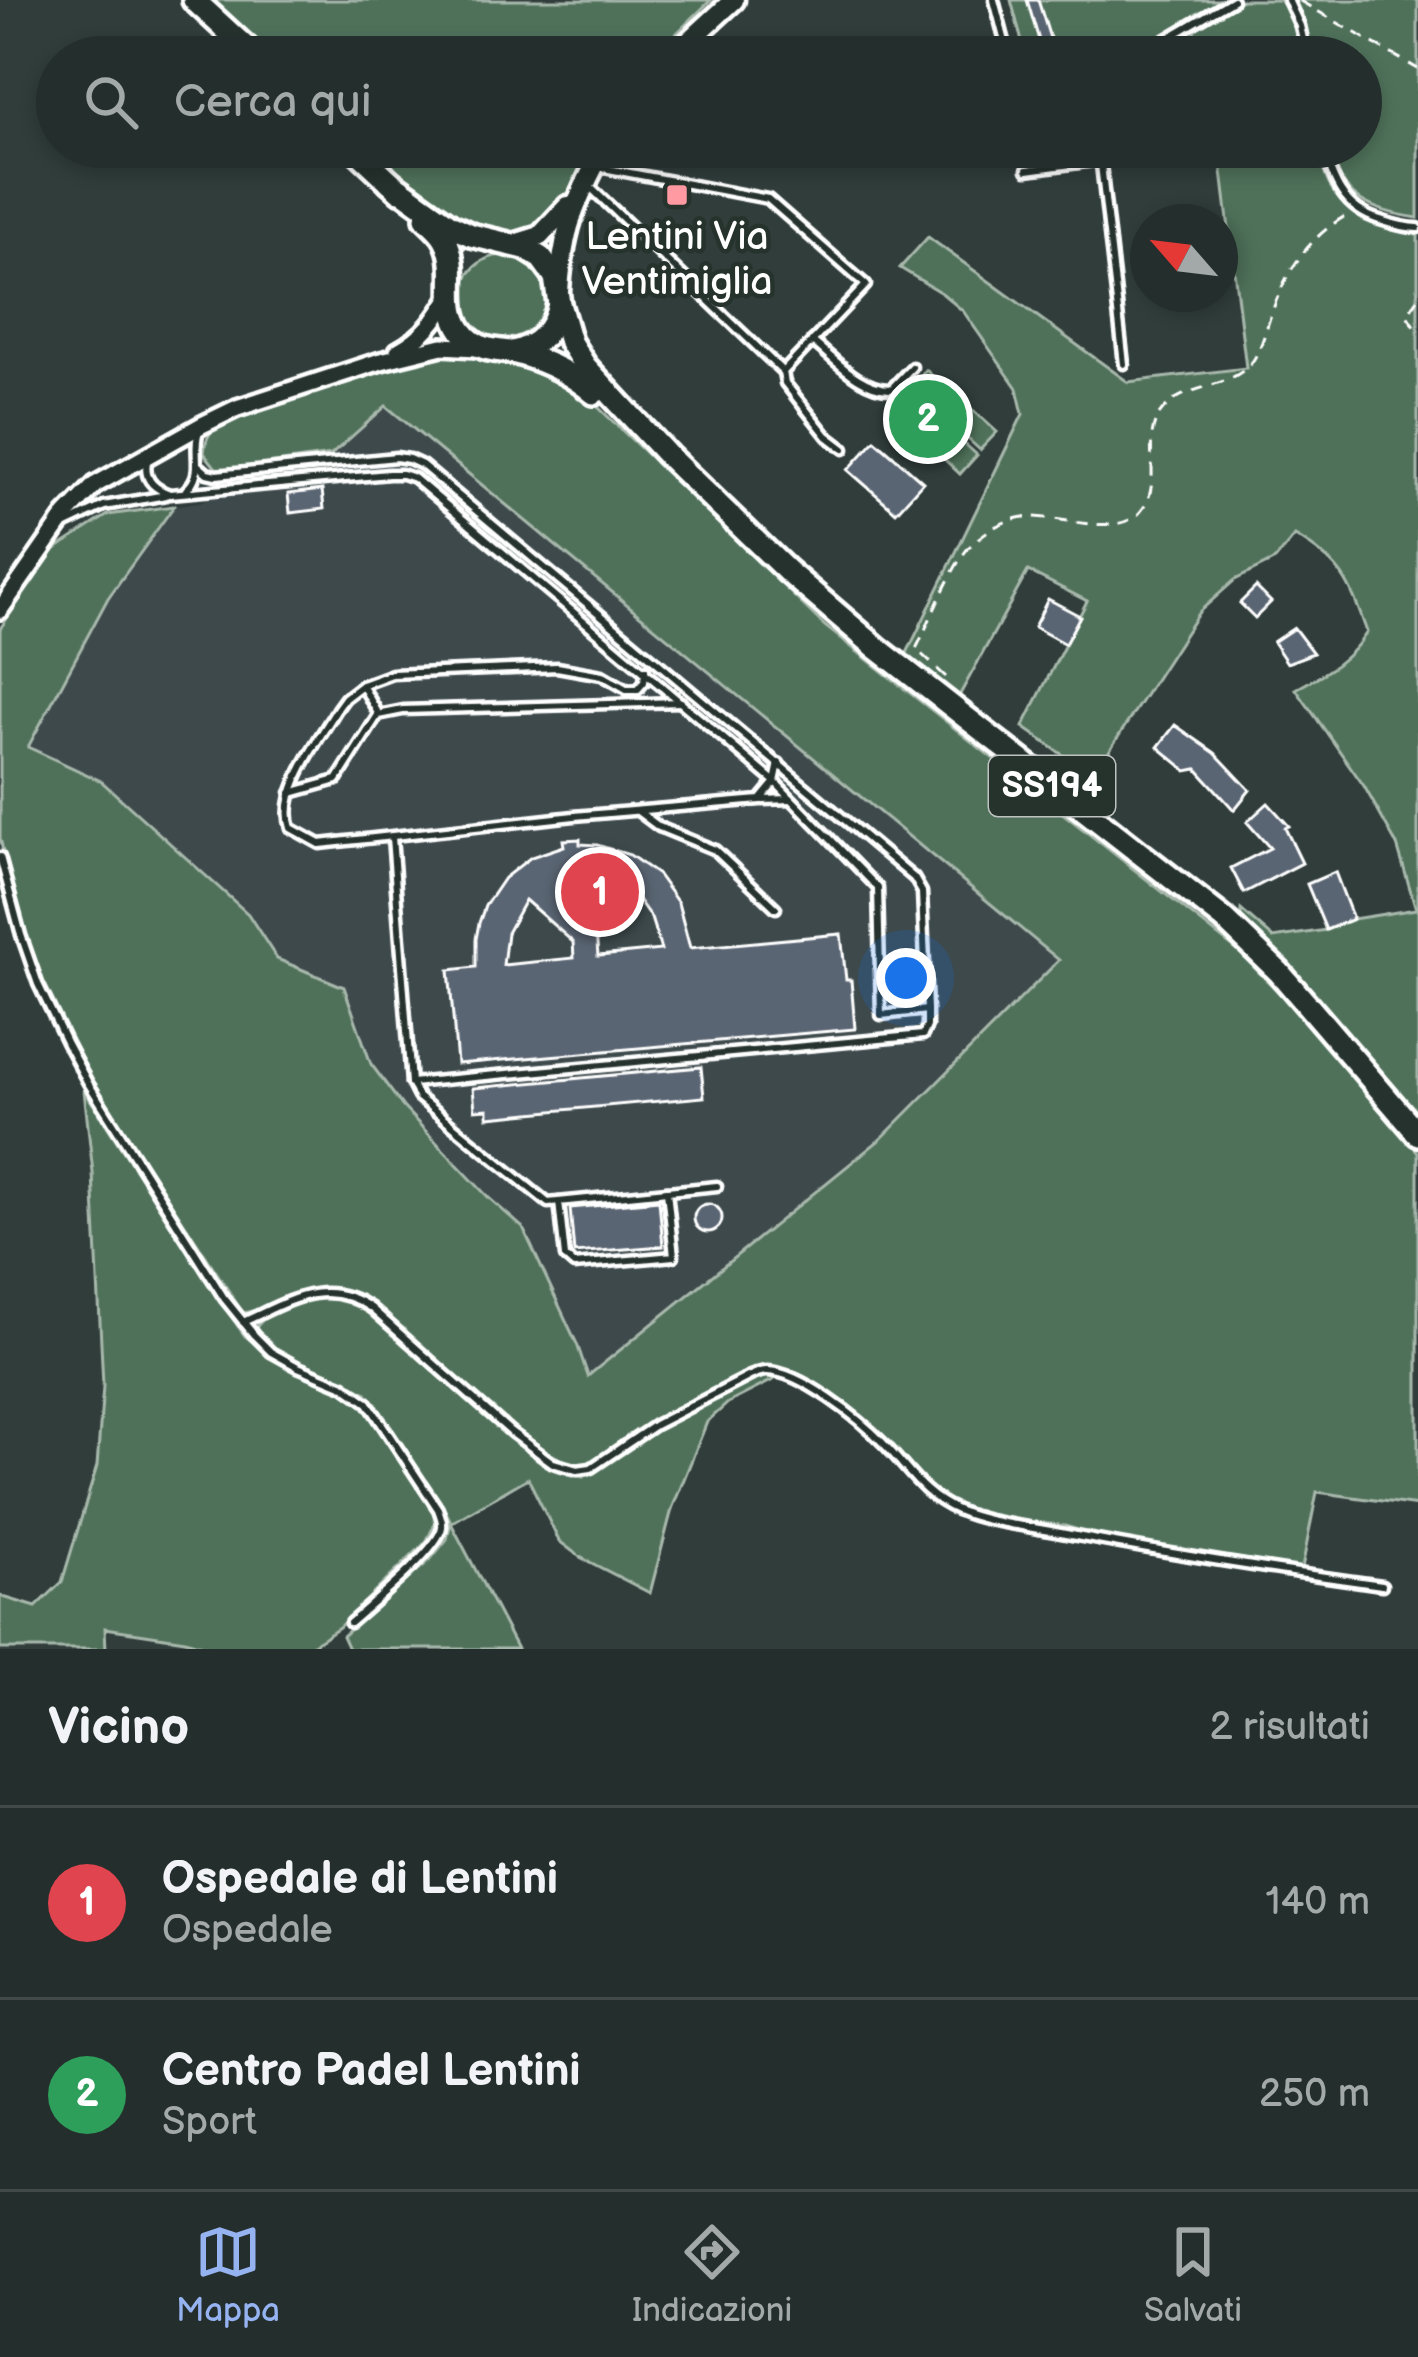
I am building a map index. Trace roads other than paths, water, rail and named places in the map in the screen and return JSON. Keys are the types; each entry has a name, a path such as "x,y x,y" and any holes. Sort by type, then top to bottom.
{"main road":[{"path":"194,0 233,36"},
{"path":"695,36 734,0"},
{"path":"375,168 444,237 450,253 453,312 473,343 513,352 575,376 668,456"},
{"path":"453,288 472,256 488,247 540,236 559,219 593,168"},
{"path":"513,352 543,338 554,322 562,248 587,179"},
{"path":"390,182 450,225 530,250 541,258 553,273 570,342 585,366 668,456"},
{"name":"SS194","path":"668,456 787,571 877,648 1223,919 1279,972 1418,1134"}],"street":[{"path":"381,361 432,327 453,288"},
{"path":"0,610 55,529 95,484 202,425 237,408 381,361 442,346 486,349"}],"lane":[{"path":"994,0 1003,36"},
{"path":"1172,36 1233,0"},
{"path":"1288,0 1302,36"},
{"path":"1027,170 1042,168"},
{"path":"1102,168 1124,364"},
{"path":"1330,168 1337,187 1356,211 1418,228"},
{"path":"587,179 768,199 866,285 783,372"},
{"path":"587,179 783,372 785,383 827,436 844,449"},
{"path":"812,341 867,384 882,390 891,389 912,368"},
{"path":"183,492 197,477 195,445 202,425"},
{"path":"174,441 188,446 198,462 216,475 396,457 422,465 914,878 922,892 927,1010 923,1035 411,1084"},
{"path":"149,454 148,480 157,490 170,494"},
{"path":"55,529 104,506 183,492 389,474 414,478 776,782 878,888 881,1015 927,1010"},
{"path":"645,670 644,682 628,690 602,675 557,668 392,674 362,685 337,709 291,793 286,815 291,828 320,844 636,810 791,799"},
{"path":"362,685 378,715"},
{"path":"613,705 619,698 619,685"},
{"path":"291,793 337,780 378,715 403,710 682,702"},
{"path":"760,800 776,782 779,763"},
{"path":"803,811 806,801 818,797"},
{"path":"636,810 659,827 715,850 776,908"},
{"path":"392,837 411,1084 418,1096 548,1203 717,1186"},
{"path":"0,857 20,935 67,1044 224,1298 272,1352 344,1386 368,1403 438,1509 441,1531 428,1551 350,1623"},
{"path":"559,1202 565,1257 574,1265 674,1256 667,1191"},
{"path":"244,1322 310,1293 346,1294 371,1308 511,1432 553,1463 577,1470 591,1468 655,1425 750,1376 762,1371 781,1373 808,1385 868,1430 928,1494 956,1510 1100,1542 1382,1585"}],"place":[{"name":"Lentini Via Ventimiglia","path":"677,195"},
{"name":"Centro Padel Lentini","path":"928,419"},
{"name":"Ospedale di Lentini","path":"600,892"}]}
